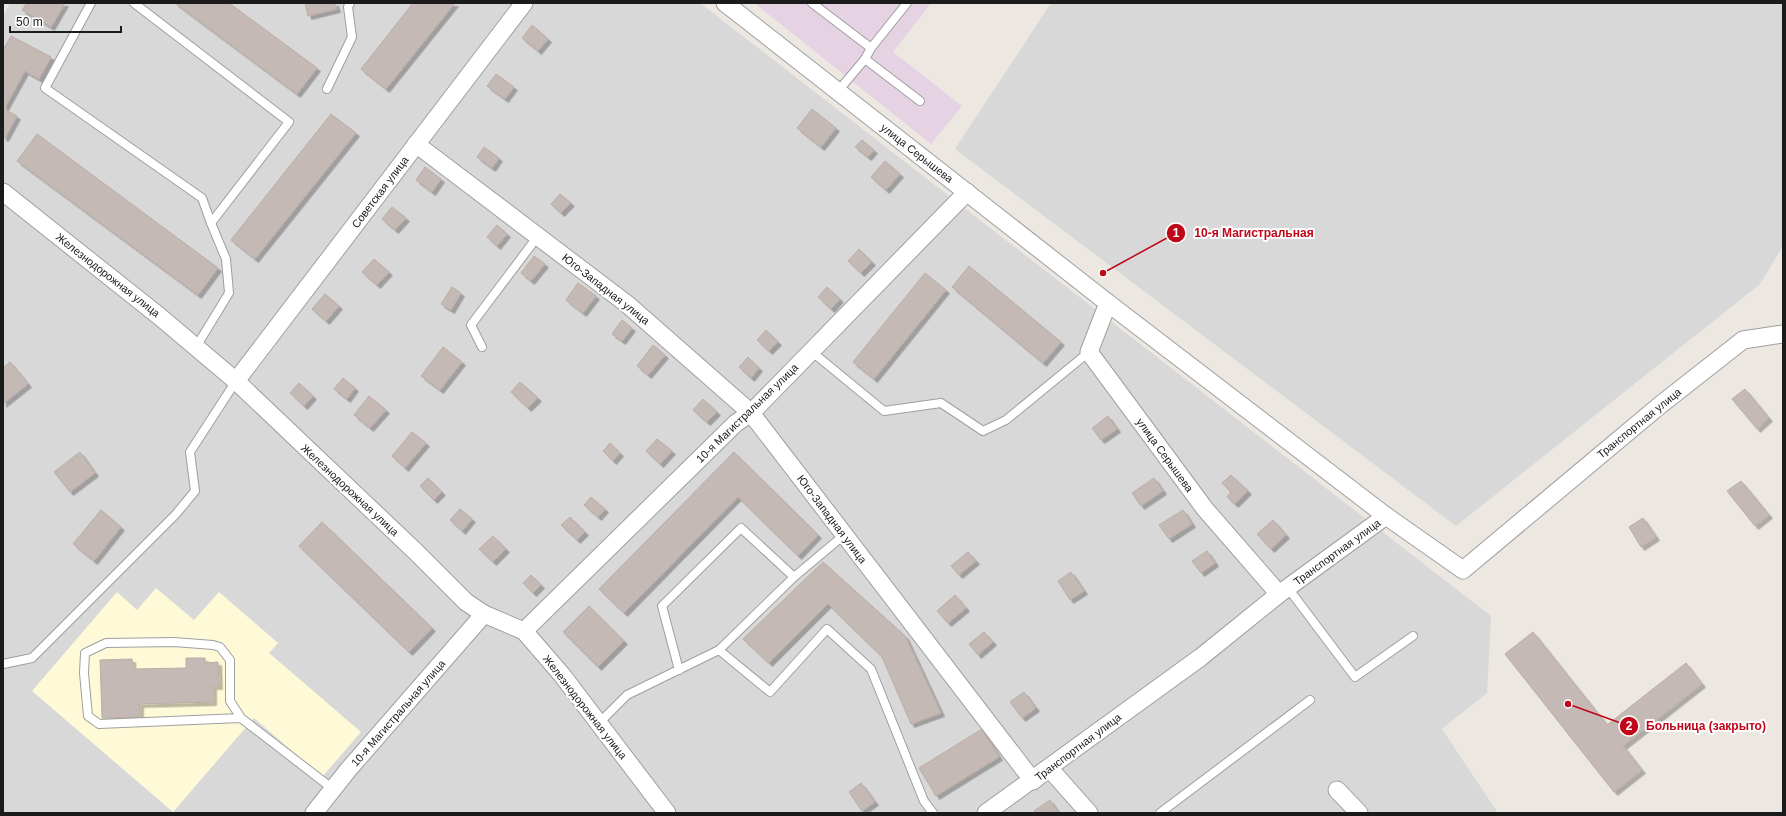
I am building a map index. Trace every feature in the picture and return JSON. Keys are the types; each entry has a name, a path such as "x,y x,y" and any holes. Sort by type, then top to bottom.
{"street":[{"name":"Советская улица","path":"236,381 524,3"},
{"name":"улица Серышева","path":"725,3 1108,303 1386,516"},
{"name":"Юго-Западная улица","path":"416,144 627,304 751,413 1032,781"},
{"name":"Железнодорожная улица","path":"3,192 159,316 236,381 416,552 466,602 484,614 524,631 562,675 667,813"},
{"name":"10-я Магистральная улица","path":"524,631 736,423 751,413 967,192"},
{"path":"1089,352 1108,303"},
{"name":"Транспортная улица","path":"986,813 1202,657 1284,591 1386,516 1463,570 1659,406 1743,340 1783,334"},
{"name":"улица Серышева","path":"1089,352 1204,509 1284,591"},
{"name":"10-я Магистральная улица","path":"314,813 484,614"},
{"path":"1049,768 1089,813"},
{"path":"1337,790 1359,813"}],"lane":[{"path":"90,3 45,88 202,198 226,259 229,294 196,347"},
{"path":"134,3 289,122 212,223"},
{"path":"327,89 352,37 348,7 350,3"},
{"path":"812,3 871,48"},
{"path":"838,91 865,59 871,48 907,3"},
{"path":"865,59 920,101"},
{"path":"482,346 471,324 538,236"},
{"path":"811,351 884,411 941,404 983,431 1006,420 1089,352"},
{"path":"3,664 32,658 176,514 195,492 190,452 236,381"},
{"path":"679,670 662,606 741,528 794,577"},
{"path":"599,724 627,695 720,650 794,577 844,536"},
{"path":"1284,591 1355,677 1413,636"},
{"path":"720,650 770,692 827,629 871,669 924,801 933,813"},
{"path":"241,718 99,724 88,716 84,673 86,653 106,643 174,642 213,645 220,647 230,660 230,701 241,718 333,789"},
{"path":"1160,813 1310,700"}],"shaded area":[{"path":"10,3 700,3 1491,616 1487,693 1442,729 1498,813 3,813 3,16"},
{"path":"754,3 931,3 893,52 962,106 931,144"},
{"path":"1051,3 1783,3 1783,246 1760,284 1456,526 955,149"},
{"path":"156,588 194,620 219,592 278,643 269,653 361,732 322,777 254,718 173,812 32,691 117,592 137,610"}],"building":[{"path":"27,3 65,3 51,27 22,10"},
{"path":"175,3 229,3 317,68 297,94"},
{"path":"305,3 335,3 337,9 308,16"},
{"path":"413,3 455,3 386,89 361,69"},
{"path":"532,25 548,39 538,51 522,38"},
{"path":"11,36 51,57 39,79 25,71 4,109 17,116 5,138 3,137 3,50"},
{"path":"496,74 514,87 505,99 487,86"},
{"path":"812,109 836,128 821,147 797,128"},
{"path":"331,114 356,133 255,259 231,240"},
{"path":"37,134 218,268 198,295 17,161"},
{"path":"862,140 874,150 868,157 855,147"},
{"path":"484,147 499,158 492,168 477,157"},
{"path":"885,161 900,174 886,190 871,177"},
{"path":"425,167 441,179 432,192 416,180"},
{"path":"560,194 571,203 561,213 551,204"},
{"path":"392,207 406,218 395,230 382,219"},
{"path":"497,225 507,234 497,246 487,237"},
{"path":"859,249 872,262 861,273 848,261"},
{"path":"534,256 545,264 531,281 521,273"},
{"path":"374,259 389,272 377,285 362,272"},
{"path":"969,266 1061,342 1043,363 952,287"},
{"path":"925,273 946,290 874,379 853,362"},
{"path":"578,283 596,296 583,313 566,300"},
{"path":"452,287 461,293 451,310 441,304"},
{"path":"827,287 840,299 831,309 818,297"},
{"path":"325,294 339,306 326,321 312,309"},
{"path":"622,320 632,328 622,341 612,334"},
{"path":"766,330 778,342 769,351 757,340"},
{"path":"653,345 665,355 648,375 637,366"},
{"path":"443,347 462,362 440,390 421,376"},
{"path":"748,357 759,368 751,378 739,367"},
{"path":"10,362 28,384 3,404 3,368"},
{"path":"343,378 355,388 347,399 334,389"},
{"path":"520,382 538,398 528,408 511,392"},
{"path":"299,383 313,396 304,406 290,393"},
{"path":"1745,389 1769,418 1757,429 1732,399"},
{"path":"369,396 386,410 370,428 354,415"},
{"path":"703,399 717,412 707,422 693,410"},
{"path":"1108,416 1117,429 1101,440 1092,428"},
{"path":"412,432 426,443 405,468 392,456"},
{"path":"657,439 672,451 660,464 646,451"},
{"path":"610,443 620,453 613,461 603,451"},
{"path":"80,452 95,473 70,492 54,472"},
{"path":"734,452 818,535 798,556 738,497 624,613 599,589"},
{"path":"1231,475 1248,491 1235,504 1227,497 1231,492 1222,483"},
{"path":"428,478 442,492 434,500 420,486"},
{"path":"1154,478 1163,491 1141,506 1132,493"},
{"path":"1741,481 1769,515 1755,526 1727,491"},
{"path":"591,497 605,509 598,517 584,505"},
{"path":"460,509 472,519 462,531 450,520"},
{"path":"101,510 121,527 94,561 73,544"},
{"path":"1183,510 1192,524 1169,539 1159,525"},
{"path":"570,517 585,532 577,540 561,525"},
{"path":"1643,518 1656,537 1641,547 1629,527"},
{"path":"1273,520 1286,535 1271,549 1257,534"},
{"path":"322,522 432,628 409,652 299,546"},
{"path":"493,536 506,549 493,562 479,549"},
{"path":"1207,551 1215,563 1201,573 1192,561"},
{"path":"968,552 976,561 959,575 951,566"},
{"path":"823,562 905,636 941,713 911,724 882,657 828,604 769,663 743,639"},
{"path":"1071,572 1084,591 1070,600 1058,581"},
{"path":"531,575 541,585 533,593 523,583"},
{"path":"955,595 966,608 948,623 937,611"},
{"path":"589,606 624,641 598,667 563,632"},
{"path":"984,632 993,642 978,655 969,644"},
{"path":"1533,632 1607,725 1686,663 1702,684 1623,746 1642,770 1614,792 1505,654"},
{"path":"186,658 205,658 205,663 218,662 219,686 213,686 213,702 140,704 140,717 102,718 100,660 132,659 133,669 186,668"},
{"path":"1024,692 1036,708 1022,718 1010,702"},
{"path":"982,729 999,757 936,796 919,768"},
{"path":"861,783 875,802 862,811 849,792"},
{"path":"1050,800 1059,813 1035,813 1034,811"}],"place":[{"name":"10-я Магистральная","path":"1103,273"},
{"name":"Больница (закрыто)","path":"1568,704"}]}
